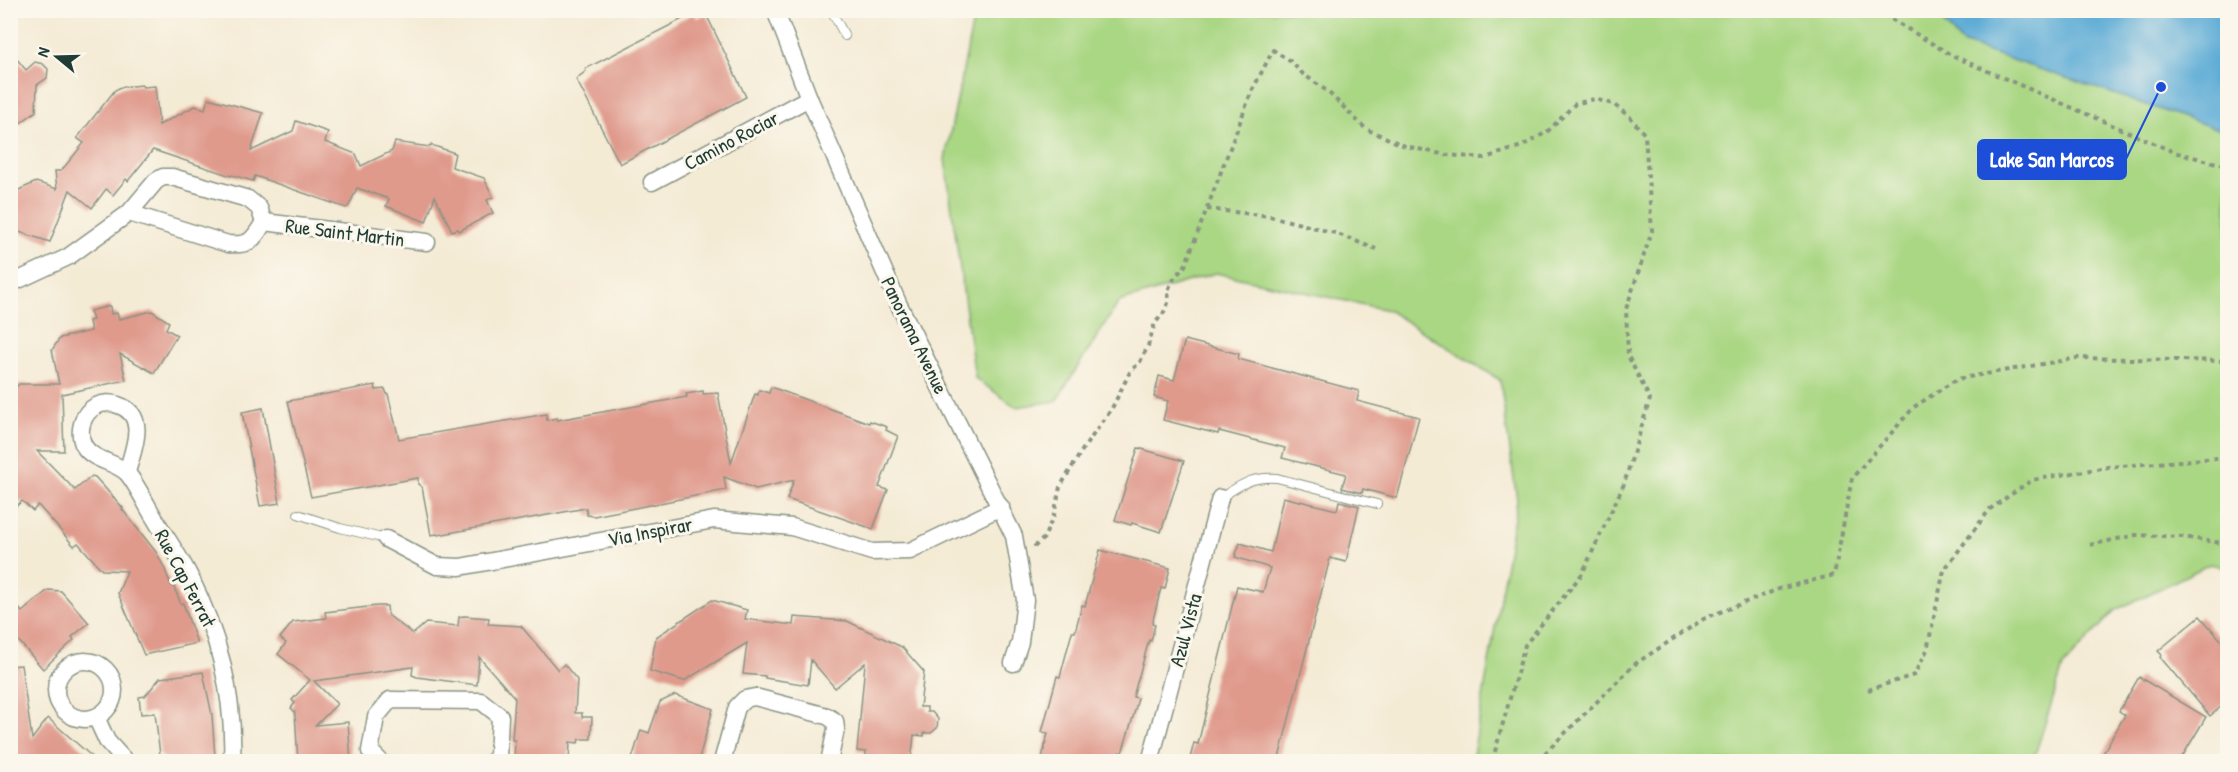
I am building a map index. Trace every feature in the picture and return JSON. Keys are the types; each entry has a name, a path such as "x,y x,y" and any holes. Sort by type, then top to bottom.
{"street":[{"name":"Panorama Avenue","path":"776,10 809,98 898,303 1014,536 1025,600 1020,642 1013,663"},
{"name":"Camino Rociar","path":"652,182 809,98"},
{"name":"Rue Saint Martin","path":"10,284 68,257 129,213 156,181 163,177 172,177 248,199 260,208 264,222 255,238 242,245 228,244 129,213"},
{"name":"Rue Saint Martin","path":"264,222 427,242"},
{"name":"Rue Cap Ferrat","path":"127,472 189,576 215,633 229,687 233,740 232,762"},
{"name":"Azul Vista","path":"1150,762 1220,498"},
{"name":"Via Inspirar","path":"386,539 436,566 460,567 714,520 792,527 872,552 910,551 1001,507"},
{"path":"722,762 737,707 745,699 755,697 827,716 836,721 829,762"},
{"path":"381,762 370,751 376,717 390,700 412,700 481,701 500,716 498,757 492,762"},
{"path":"96,717 107,741 126,762"}],"lane":[{"path":"831,10 845,36"},
{"path":"1220,498 1250,479 1264,477 1277,478 1377,504"},
{"name":"Via Inspirar","path":"298,514 340,528 386,539"}],"path":[{"path":"1876,10 1953,56 2174,152 2228,166"},
{"path":"1018,563 1044,538 1054,515 1060,487 1083,448 1111,410 1131,370 1139,364 1148,346 1155,323 1163,314 1169,301 1168,290 1175,277 1185,266 1251,93 1273,50 1327,91 1366,129 1405,146 1446,155 1485,158 1522,146 1547,132 1575,104 1594,99 1613,104 1630,117 1645,135 1652,231 1626,309 1628,356 1650,399 1624,484 1582,574 1525,645 1492,762"},
{"path":"1207,209 1270,216 1335,233 1376,249"},
{"path":"1529,762 1543,755 1635,664 1705,618 1779,589 1834,575 1852,478 1914,407 1957,379 2077,357 2228,361"},
{"path":"1868,690 1914,675 1928,650 1944,570 1990,508 2032,480 2108,467 2228,457"},
{"path":"2090,545 2136,535 2183,537 2228,544"}],"green space":[{"path":"975,11 1933,11 1962,43 2227,132 2227,568 2210,564 2114,611 2063,667 2033,761 1472,761 1517,500 1500,380 1388,310 1216,273 1119,302 1056,401 1016,407 975,378 945,159"}],"water":[{"path":"1933,11 2227,11 2227,132 1962,43"}],"building":[{"path":"694,13 697,18 706,14 746,97 620,164 576,79 586,71 585,69"},
{"path":"10,51 26,70 35,62 43,64 48,69 47,78 37,85 36,111 10,131"},
{"path":"142,85 143,87 155,86 159,125 195,106 205,109 208,98 263,113 251,151 293,131 296,121 328,132 325,142 356,154 361,166 392,151 395,142 430,147 431,145 455,153 452,167 484,178 493,197 487,200 493,213 459,231 458,229 452,231 435,196 426,222 386,206 389,199 357,188 346,208 255,176 253,181 231,176 153,150 128,181 126,179 113,195 106,189 92,208 70,190 50,242 10,229 10,194 36,182 57,189 55,171 61,171 84,143 77,138 115,90 121,87"},
{"path":"110,306 111,314 117,313 119,319 152,311 169,322 166,329 177,335 154,373 120,354 126,380 62,394 64,451 37,451 75,490 92,476 95,477 123,508 156,552 181,604 183,603 197,643 144,655 118,593 127,571 102,570 78,543 74,546 38,505 33,511 22,501 10,512 10,393 19,384 59,384 52,350 60,338 91,331 89,321 93,320 90,311"},
{"path":"1185,340 1239,354 1238,359 1359,391 1357,401 1419,417 1397,498 1363,489 1362,493 1342,488 1346,474 1282,458 1285,448 1219,431 1218,434 1163,420 1168,401 1154,397 1159,376 1174,380"},
{"path":"375,385 376,390 385,389 388,394 399,439 546,414 547,420 557,418 557,420 687,397 686,394 703,391 703,394 718,393 731,463 755,394 758,395 759,390 769,393 771,387 869,423 870,421 887,427 886,430 898,436 879,487 888,490 873,529 787,499 794,480 756,489 724,477 726,490 594,516 587,515 586,508 431,535 422,487 418,484 418,478 311,497 288,401"},
{"path":"263,408 280,503 260,506 242,412"},
{"path":"1138,448 1184,461 1161,532 1115,520"},
{"path":"1283,497 1337,510 1339,501 1359,506 1346,562 1330,558 1278,762 1189,762 1194,743 1198,744 1237,586 1263,592 1270,568 1235,557 1240,543 1271,552"},
{"path":"1100,550 1170,568 1165,589 1161,588 1152,624 1155,625 1151,641 1149,640 1133,697 1138,698 1134,714 1118,762 1041,762 1048,733 1042,732 1057,676 1060,677 1082,605 1085,606"},
{"path":"48,590 61,591 89,623 72,637 74,640 43,669 10,631 10,598 22,612"},
{"path":"712,600 747,610 745,619 793,625 794,617 847,621 902,647 924,672 920,707 927,707 927,712 932,712 938,719 937,728 931,733 924,733 924,736 914,735 911,762 865,762 866,752 857,751 865,663 835,688 811,660 808,685 765,678 765,676 743,674 747,643 684,681 650,671 656,637"},
{"path":"387,606 388,615 413,634 426,623 458,626 459,617 464,616 489,618 488,624 521,626 558,670 564,664 577,680 575,713 582,713 582,717 592,717 591,739 579,739 578,743 570,742 569,762 514,760 515,740 512,740 515,698 479,657 477,685 417,677 412,675 413,667 314,681 337,704 316,725 348,722 351,762 298,762 295,712 291,708 295,703 292,700 310,680 278,654 286,643 280,638 293,622 326,618 325,612"},
{"path":"2200,616 2228,648 2228,701 2210,716 2160,657 2162,655 2158,651"},
{"path":"21,665 32,739 48,718 98,762 10,762 10,666"},
{"path":"203,672 212,715 215,757 187,762 169,762 160,755 155,713 141,714 139,697 145,696 160,678"},
{"path":"2139,677 2206,717 2179,762 2098,762 2125,715 2119,711"},
{"path":"675,695 713,709 698,762 631,762 641,730 649,733 660,702"}],"place":[{"name":"Lake San Marcos","path":"2161,87"}]}
